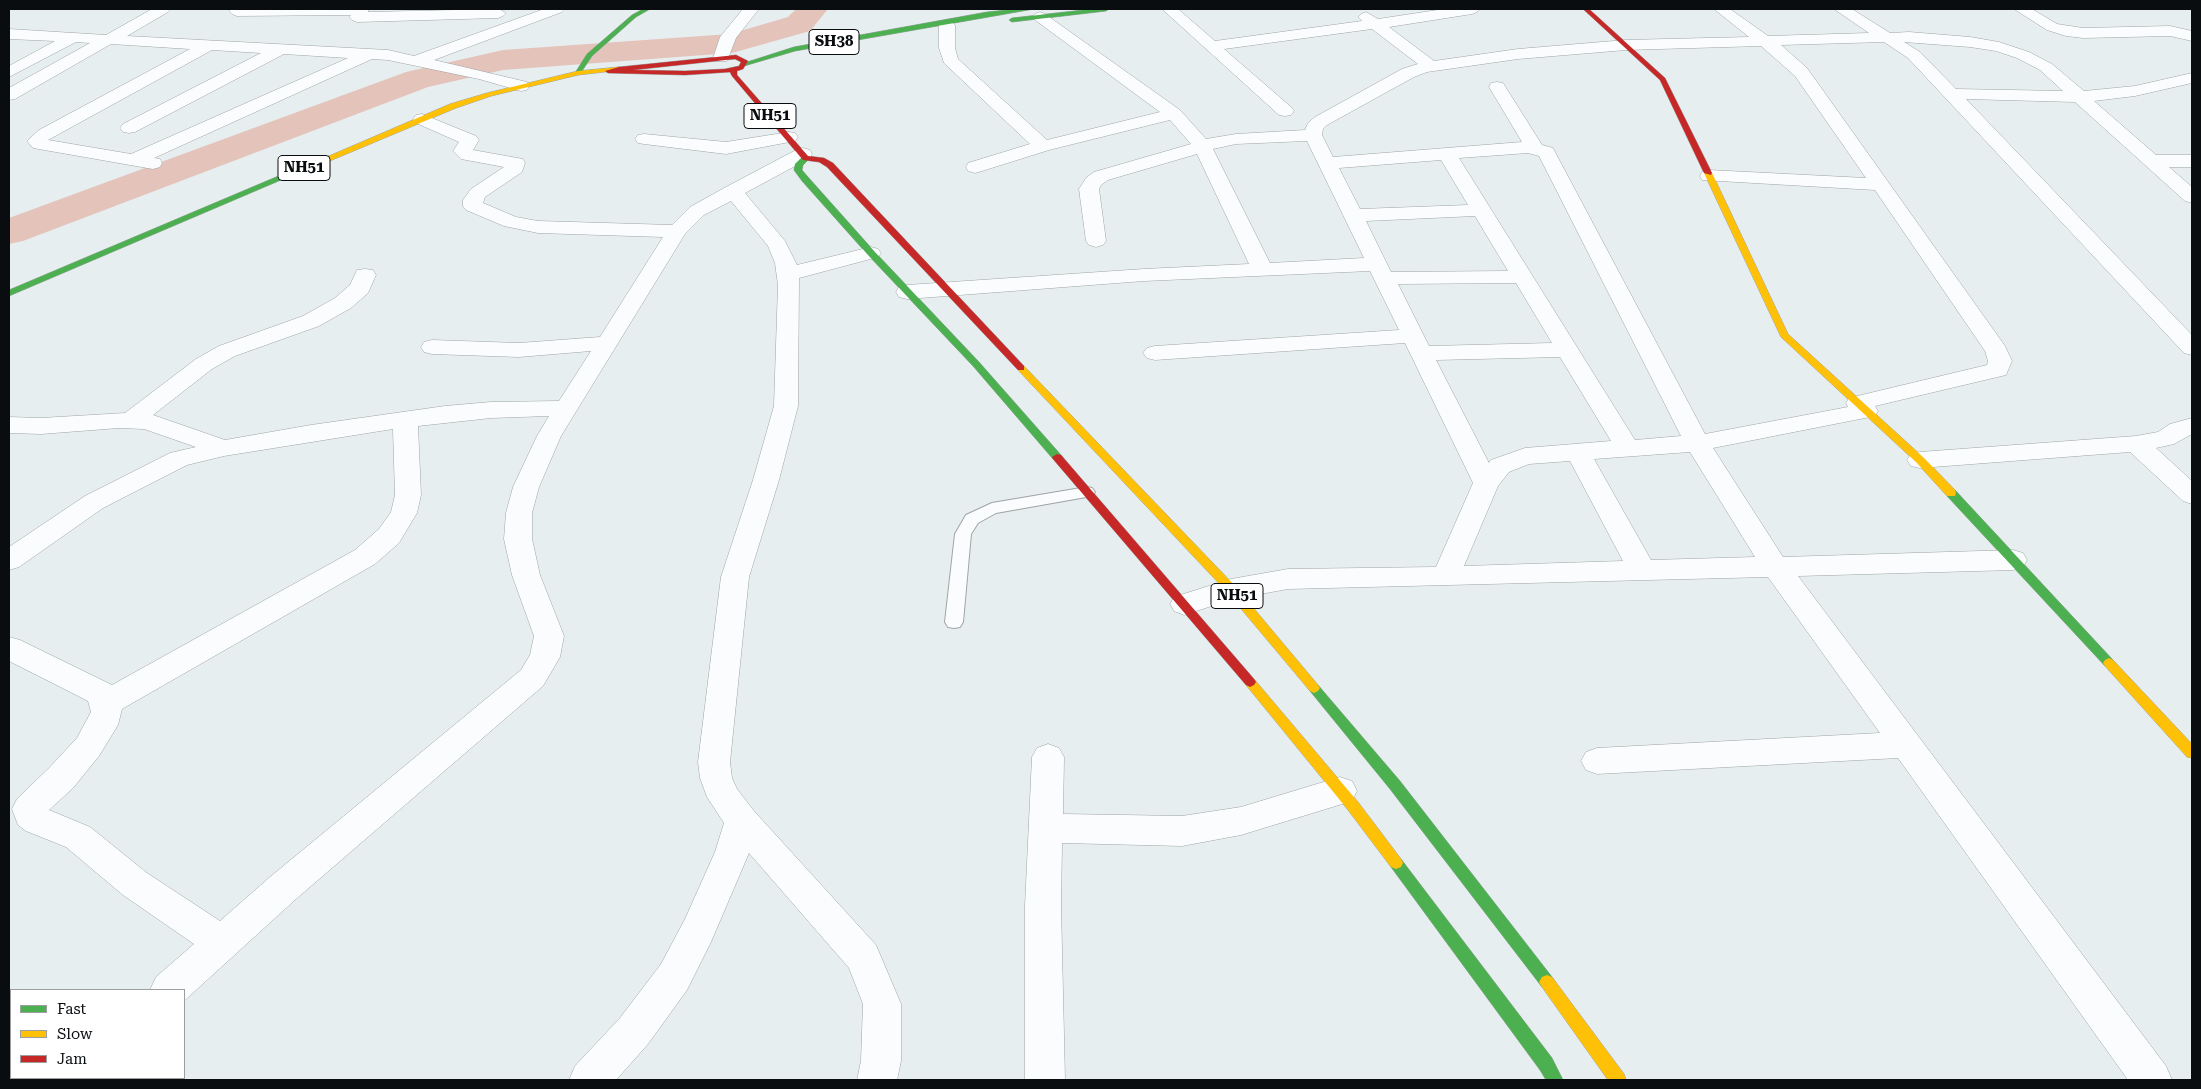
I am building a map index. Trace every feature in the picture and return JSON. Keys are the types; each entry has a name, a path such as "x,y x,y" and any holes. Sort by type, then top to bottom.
{"main road":[{"path":"578,73 589,55 634,16 647,9"},
{"name":"SH38","path":"734,60 873,36 923,26 969,13 1035,13 1106,9"},
{"path":"1586,9 1663,78 1784,335 1920,460 2192,753"},
{"name":"SH38","path":"923,26 948,25 1035,13"},
{"name":"NH51","path":"9,293 453,106 521,86 578,73 667,68 734,60 734,75 800,150 830,165 945,289 1230,588 1395,785 1556,993 1618,1080"},
{"name":"NH51","path":"667,68 733,70"},
{"name":"NH51","path":"800,150 798,170 871,254 976,364 1184,604 1340,790 1546,1064 1555,1080"}],"street":[{"path":"9,95 163,9"},
{"path":"424,62 558,9"},
{"path":"734,60 728,37 751,9"},
{"path":"1169,9 1286,111"},
{"path":"1355,9 1431,66"},
{"path":"1211,46 1472,9"},
{"path":"1434,577 1486,483 1500,466 1525,456 1697,443 1862,407 1998,370 2000,362 1996,351 1801,72 1767,42 1721,9"},
{"path":"1842,9 1914,55 2192,348"},
{"path":"2022,9 2052,27 2066,31 2083,33 2170,31 2192,36"},
{"path":"237,10 498,13"},
{"path":"328,51 361,12"},
{"path":"1035,13 1174,114 1202,146 1264,270"},
{"path":"948,25 947,48 950,60 1043,146"},
{"path":"9,34 371,54 424,62 521,86"},
{"path":"9,72 73,38"},
{"path":"1486,483 1313,135 1314,127 1321,121 1408,74 1431,66 1544,51 1626,46 1942,38 1999,47 2036,61 2046,67 2192,197"},
{"path":"153,163 36,142 45,134 209,45"},
{"path":"129,128 281,49"},
{"path":"133,160 371,54"},
{"path":"1952,94 2079,97 2135,91 2192,78"},
{"path":"1496,87 1535,148"},
{"path":"975,167 1043,146 1174,114"},
{"path":"422,119 470,140 462,152 468,155 516,163 515,168 478,193 473,200 474,206 511,222 538,227 677,231"},
{"path":"1096,241 1089,189 1093,182 1109,173 1202,146 1236,139 1313,135"},
{"path":"644,139 703,147 800,150"},
{"path":"1328,163 1535,148 1546,152 1697,443 1775,566 2152,1080"},
{"path":"170,989 283,888 532,678 545,657 549,636 526,575 518,539 519,513 526,487 549,436 605,343 677,231 696,212 800,150"},
{"path":"1447,154 1628,448"},
{"path":"2152,161 2192,161"},
{"path":"1709,176 1881,185"},
{"path":"733,191 778,245 786,263 790,285 786,406 766,480 735,577 714,762 716,778 724,797 742,821 863,957 882,1004 881,1061 876,1080"},
{"path":"1354,215 1481,210"},
{"path":"788,274 871,254"},
{"path":"908,292 1144,275 1264,270 1382,271 1522,276"},
{"path":"131,420 204,364 227,352 310,321 343,303 360,288 365,275"},
{"path":"2166,320 2192,320"},
{"path":"432,347 519,350 605,343"},
{"path":"1155,353 1418,344 1568,350"},
{"path":"9,560 94,502 178,459 224,448 405,419 491,410 565,408"},
{"path":"105,704 364,557 388,536 404,513 408,495 405,419"},
{"path":"9,425 41,426 131,420 147,421 224,448"},
{"path":"1920,460 2136,444 2165,438 2179,430 2192,426"},
{"path":"2136,444 2192,495"},
{"path":"1578,452 1642,570"},
{"path":"1184,604 1230,588 1288,579 1434,577 2013,560"},
{"path":"9,648 102,694 107,712 102,725 88,747 62,778 36,800 30,809 30,815 38,821 78,836 135,884 222,942"},
{"path":"1597,761 1906,745"},
{"path":"1045,1080 1043,906 1048,757"},
{"path":"1046,828 1182,831 1241,821 1340,790"},
{"path":"589,1080 634,1031 674,978 698,930 728,861 742,821"}],"lane":[{"path":"954,622 963,534 972,519 992,508 1087,492"}],"waterway":[{"path":"9,232 418,79 503,60 732,43 799,24 813,9"}],"traffic: fast":[{"path":"578,73 589,55 634,16 647,9"},
{"path":"744,64 794,49 987,14 1031,9"},
{"path":"1012,20 1106,9"},
{"path":"806,158 799,164 798,170 805,179 871,253 976,364 1057,457"},
{"path":"9,293 298,171"},
{"path":"1951,493 2109,663"},
{"path":"1314,688 1395,785 1547,982"},
{"path":"1396,863 1546,1064 1555,1080"}],"traffic: slow":[{"path":"298,171 453,106 489,94 578,73 619,69"},
{"path":"1708,173 1784,335 1920,460 1951,493"},
{"path":"1021,368 1231,589 1314,688"},
{"path":"2109,663 2192,753"},
{"path":"1250,682 1353,806 1396,863"},
{"path":"1547,982 1618,1080"}],"traffic: jam":[{"path":"1586,9 1663,79 1708,173"},
{"path":"608,71 685,73 725,71 741,68 745,61 736,57 619,69"},
{"path":"733,70 734,75 806,158 821,160 830,165 1021,368"},
{"path":"1057,457 1250,682"}]}
